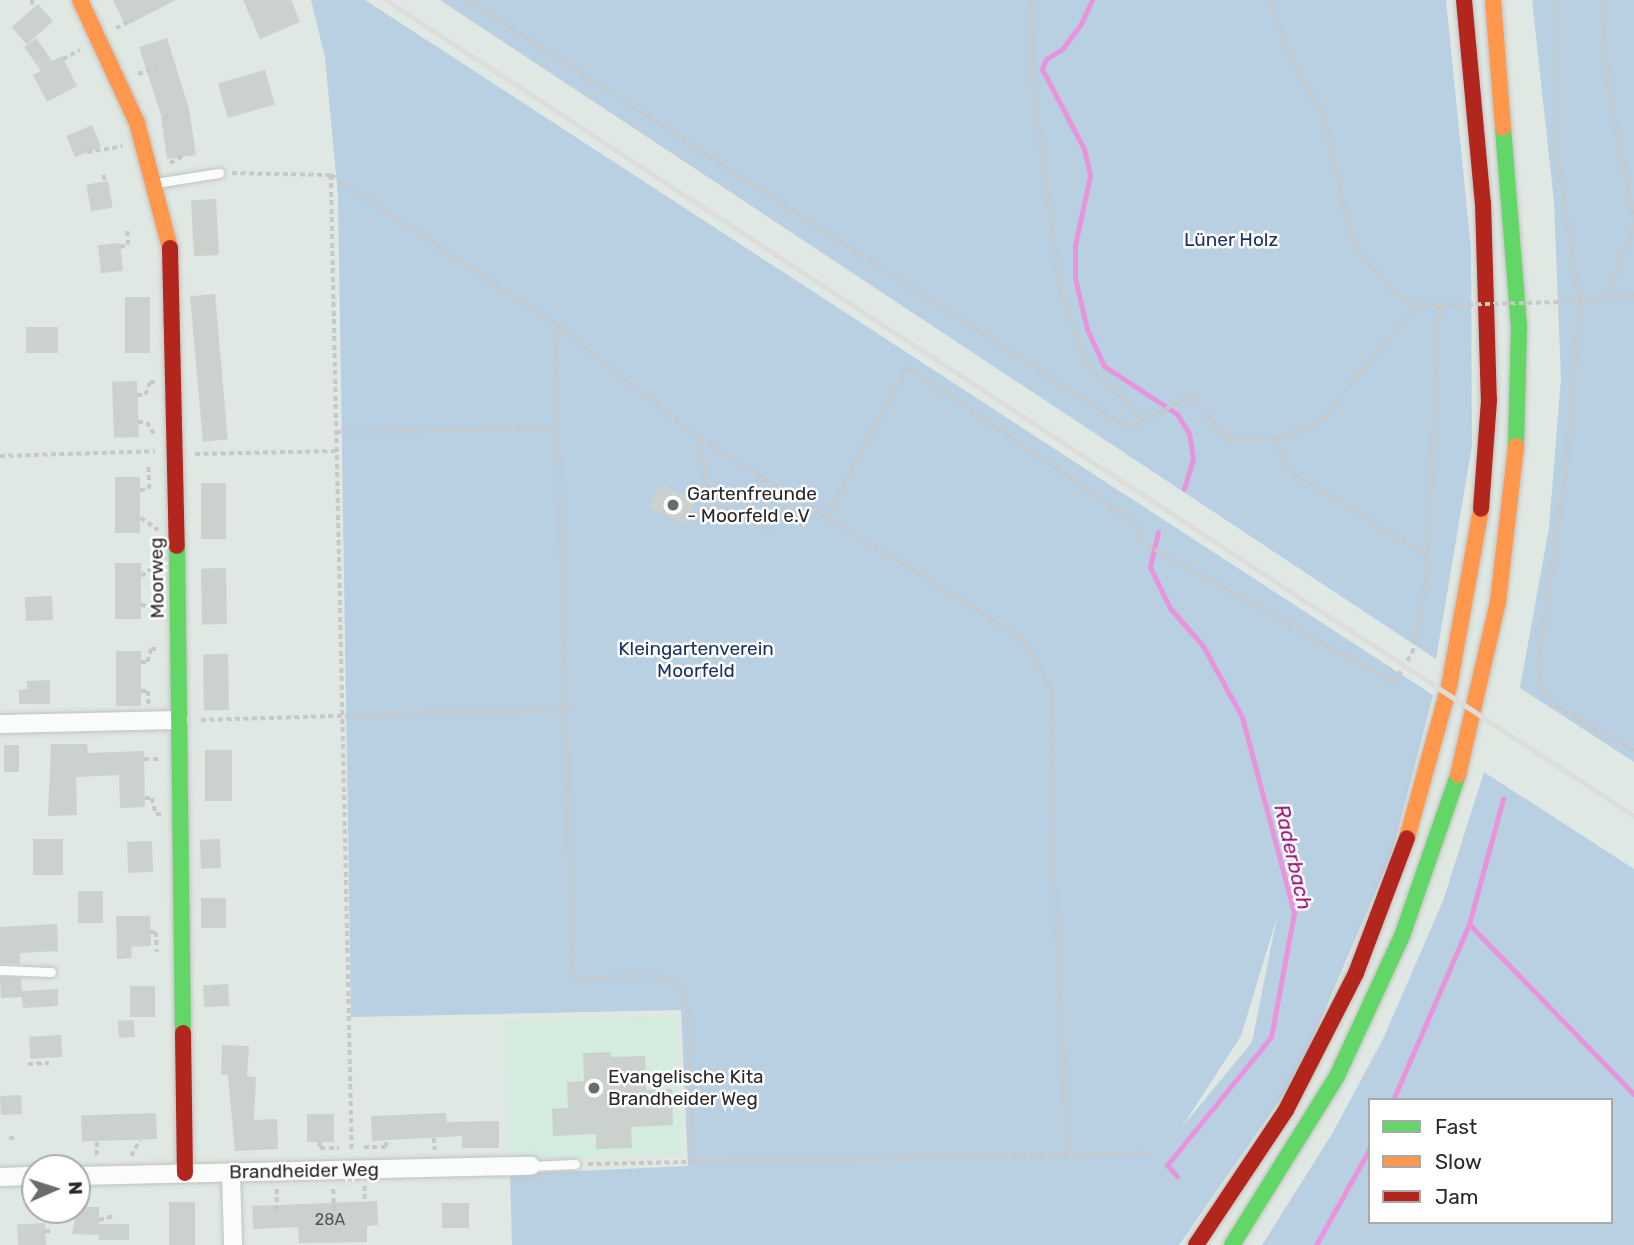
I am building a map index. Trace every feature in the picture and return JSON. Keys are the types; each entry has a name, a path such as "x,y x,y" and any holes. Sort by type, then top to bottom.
{"main road":[{"name":"Moorweg","path":"80,0 142,140 170,244 174,285 185,1173"},
{"path":"1196,1245 1286,1110 1360,962 1423,788 1469,593 1488,441 1490,330 1464,0"},
{"path":"1232,1245 1311,1122 1384,980 1453,794 1479,689 1509,520 1518,380 1517,270 1493,0"},
{"path":"1499,59 1502,0"}],"street":[{"path":"0,724 180,720"},
{"name":"Brandheider Weg","path":"91,1176 531,1166"},
{"path":"231,1172 233,1245"},
{"path":"0,1177 21,1177"}],"lane":[{"path":"153,184 219,173"},
{"path":"0,970 51,972"},
{"path":"531,1166 575,1164"}],"path":[{"path":"468,0 1128,428 1191,396 1228,439 1275,438 1323,419 1416,305"},
{"path":"1032,0 1031,66 1060,292 1083,360 1144,420"},
{"path":"1271,0 1294,64 1324,118 1350,231 1379,276 1416,305 1580,303 1634,295"},
{"path":"1558,0 1558,161 1580,303 1566,473 1538,667 1543,689 1557,706 1634,751"},
{"path":"1602,0 1608,84 1634,221 1606,299"},
{"path":"87,152 142,140"},
{"path":"219,173 331,175 562,329 700,439 1021,637 1052,690 1054,869 1068,1154"},
{"path":"104,175 104,182"},
{"path":"331,175 352,1170"},
{"path":"120,247 128,245 127,230"},
{"path":"827,516 906,367 1137,524 1146,544 1394,683 1412,653 1429,557 1439,306"},
{"path":"562,329 556,346 569,709 573,979 657,975 681,985 688,1013 694,1163"},
{"path":"336,432 559,429"},
{"path":"1275,438 1286,469 1429,557"},
{"path":"700,439 709,500 770,531 794,495"},
{"path":"0,456 337,451"},
{"path":"140,489 149,489 148,465"},
{"path":"180,720 342,718 569,709"},
{"path":"150,932 156,932 157,952"},
{"path":"28,1064 49,1063"},
{"path":"9,1138 17,1138"},
{"path":"364,1147 386,1147 386,1140"},
{"path":"320,1142 320,1148 339,1148"},
{"path":"575,1164 1150,1153"},
{"path":"330,1220 334,1220 332,1170"},
{"path":"99,1220 114,1216"},
{"path":"45,1231 51,1231"}],"shaded area":[{"name":"Evangelische Kita Brandheider Weg","path":"676,1016 681,1154 510,1160 505,1022"}],"green space":[{"name":"Kleingartenverein Moorfeld","path":"311,0 365,0 1433,695 1392,853 1297,1075 1179,1245 512,1245 510,1174 688,1166 681,1010 351,1017 338,196 325,57","holes":["1277,917 1252,1042 1182,1127 1241,1036"]},
{"name":"Lüner Holz","path":"440,0 1446,0 1471,249 1472,446 1436,659"},
{"path":"1532,0 1634,0 1634,762 1520,688 1549,528 1561,378 1554,202"},
{"path":"1484,772 1634,869 1634,1245 1262,1245 1332,1134 1383,1039 1443,901"}],"building":[{"path":"113,0 176,0 131,23 124,23"},
{"path":"243,0 291,0 300,22 260,39"},
{"path":"38,4 53,21 27,44 12,27"},
{"path":"36,38 52,61 62,56 77,86 47,102 33,75 41,71 24,47"},
{"path":"167,38 189,109 196,155 167,159 161,115 139,47"},
{"path":"265,70 275,105 228,118 218,84"},
{"path":"92,125 101,146 75,157 66,136"},
{"path":"108,181 113,208 91,211 86,185"},
{"path":"216,199 219,255 194,256 191,200"},
{"path":"120,243 123,271 101,273 98,245"},
{"path":"215,294 228,439 203,442 190,296"},
{"path":"125,297 150,297 150,353 125,353"},
{"path":"26,327 58,327 58,353 26,353"},
{"path":"137,381 139,437 114,438 112,382"},
{"path":"115,477 140,477 140,533 115,533"},
{"path":"201,483 226,483 226,539 201,539"},
{"name":"Gartenfreunde - Moorfeld e.V","path":"661,484 696,502 684,525 649,507"},
{"path":"115,563 141,563 141,619 115,619"},
{"path":"201,568 226,568 227,624 202,624"},
{"path":"52,596 53,620 26,621 25,597"},
{"path":"116,651 141,651 141,706 116,706"},
{"path":"203,654 228,654 229,710 204,710"},
{"path":"50,680 50,704 19,704 19,690 27,689 27,681"},
{"path":"51,744 87,744 88,753 144,751 145,807 120,808 119,775 76,777 77,815 48,816"},
{"path":"4,745 19,745 19,772 4,772"},
{"path":"205,750 232,750 232,801 205,801"},
{"path":"33,839 63,839 63,875 33,875"},
{"path":"220,839 221,868 201,869 200,840"},
{"path":"152,841 153,872 128,873 127,842"},
{"path":"78,891 103,891 103,923 78,923"},
{"path":"201,898 226,898 226,928 201,928"},
{"path":"116,916 150,916 151,946 131,947 132,958 117,959"},
{"path":"57,924 58,951 20,953 20,964 0,963 0,927"},
{"path":"0,977 21,978 22,991 58,989 58,1006 23,1008 22,997 1,998"},
{"path":"228,984 229,1006 204,1007 203,985"},
{"path":"130,986 155,986 155,1017 130,1017"},
{"path":"134,1020 135,1037 119,1038 118,1021"},
{"path":"61,1035 62,1057 30,1059 29,1037"},
{"path":"222,1045 249,1046 247,1076 256,1077 254,1120 277,1119 278,1149 235,1151 228,1075 221,1075"},
{"path":"611,1052 611,1057 645,1056 646,1090 672,1089 673,1125 631,1127 632,1148 596,1149 596,1134 553,1136 552,1109 568,1108 567,1082 584,1081 583,1053"},
{"path":"21,1095 22,1114 1,1115 0,1096"},
{"path":"156,1113 157,1139 82,1142 81,1116"},
{"path":"446,1113 447,1122 499,1121 499,1148 462,1148 462,1136 372,1141 371,1116"},
{"path":"307,1114 334,1114 334,1142 307,1142"},
{"path":"377,1201 378,1225 367,1226 367,1242 299,1243 298,1227 253,1229 252,1206"},
{"path":"169,1202 195,1202 195,1245 169,1245"},
{"path":"442,1203 469,1203 469,1228 442,1228"},
{"path":"91,1207 99,1207 99,1235 72,1234 74,1224 91,1224"},
{"path":"17,1224 45,1224 46,1245 18,1245"},
{"path":"99,1224 129,1224 129,1240 99,1240"}],"waterway":[{"name":"Raderbach","path":"1092,0 1081,24 1062,49 1046,59 1042,69 1084,149 1090,176 1075,245 1075,278 1087,329 1104,366 1177,414 1189,433 1193,459 1184,489"},
{"name":"Raderbach","path":"1158,532 1150,567 1170,608 1203,646 1242,717 1294,913 1271,1037 1167,1165 1177,1176"},
{"path":"1469,924 1503,799"},
{"path":"1394,1098 1469,924 1634,1094"},
{"path":"1316,1245 1368,1152"}],"railway":[{"path":"386,0 1634,816"}],"traffic: fast":[{"path":"1503,128 1519,329 1516,446"},
{"path":"177,546 183,1033"},
{"path":"1232,1245 1337,1076 1402,936 1458,775"}],"traffic: slow":[{"path":"80,0 137,123 170,248"},
{"path":"1493,0 1503,128"},
{"path":"1458,775 1498,602 1516,446"},
{"path":"1407,838 1449,687 1481,509"}],"traffic: jam":[{"path":"1464,0 1483,203 1489,400 1481,509"},
{"path":"170,248 177,546"},
{"path":"1196,1245 1286,1110 1356,973 1407,838"},
{"path":"183,1033 185,1173"}],"place":[{"name":"Gartenfreunde - Moorfeld e.V","path":"673,505"},
{"name":"Evangelische Kita Brandheider Weg","path":"594,1088"}]}
